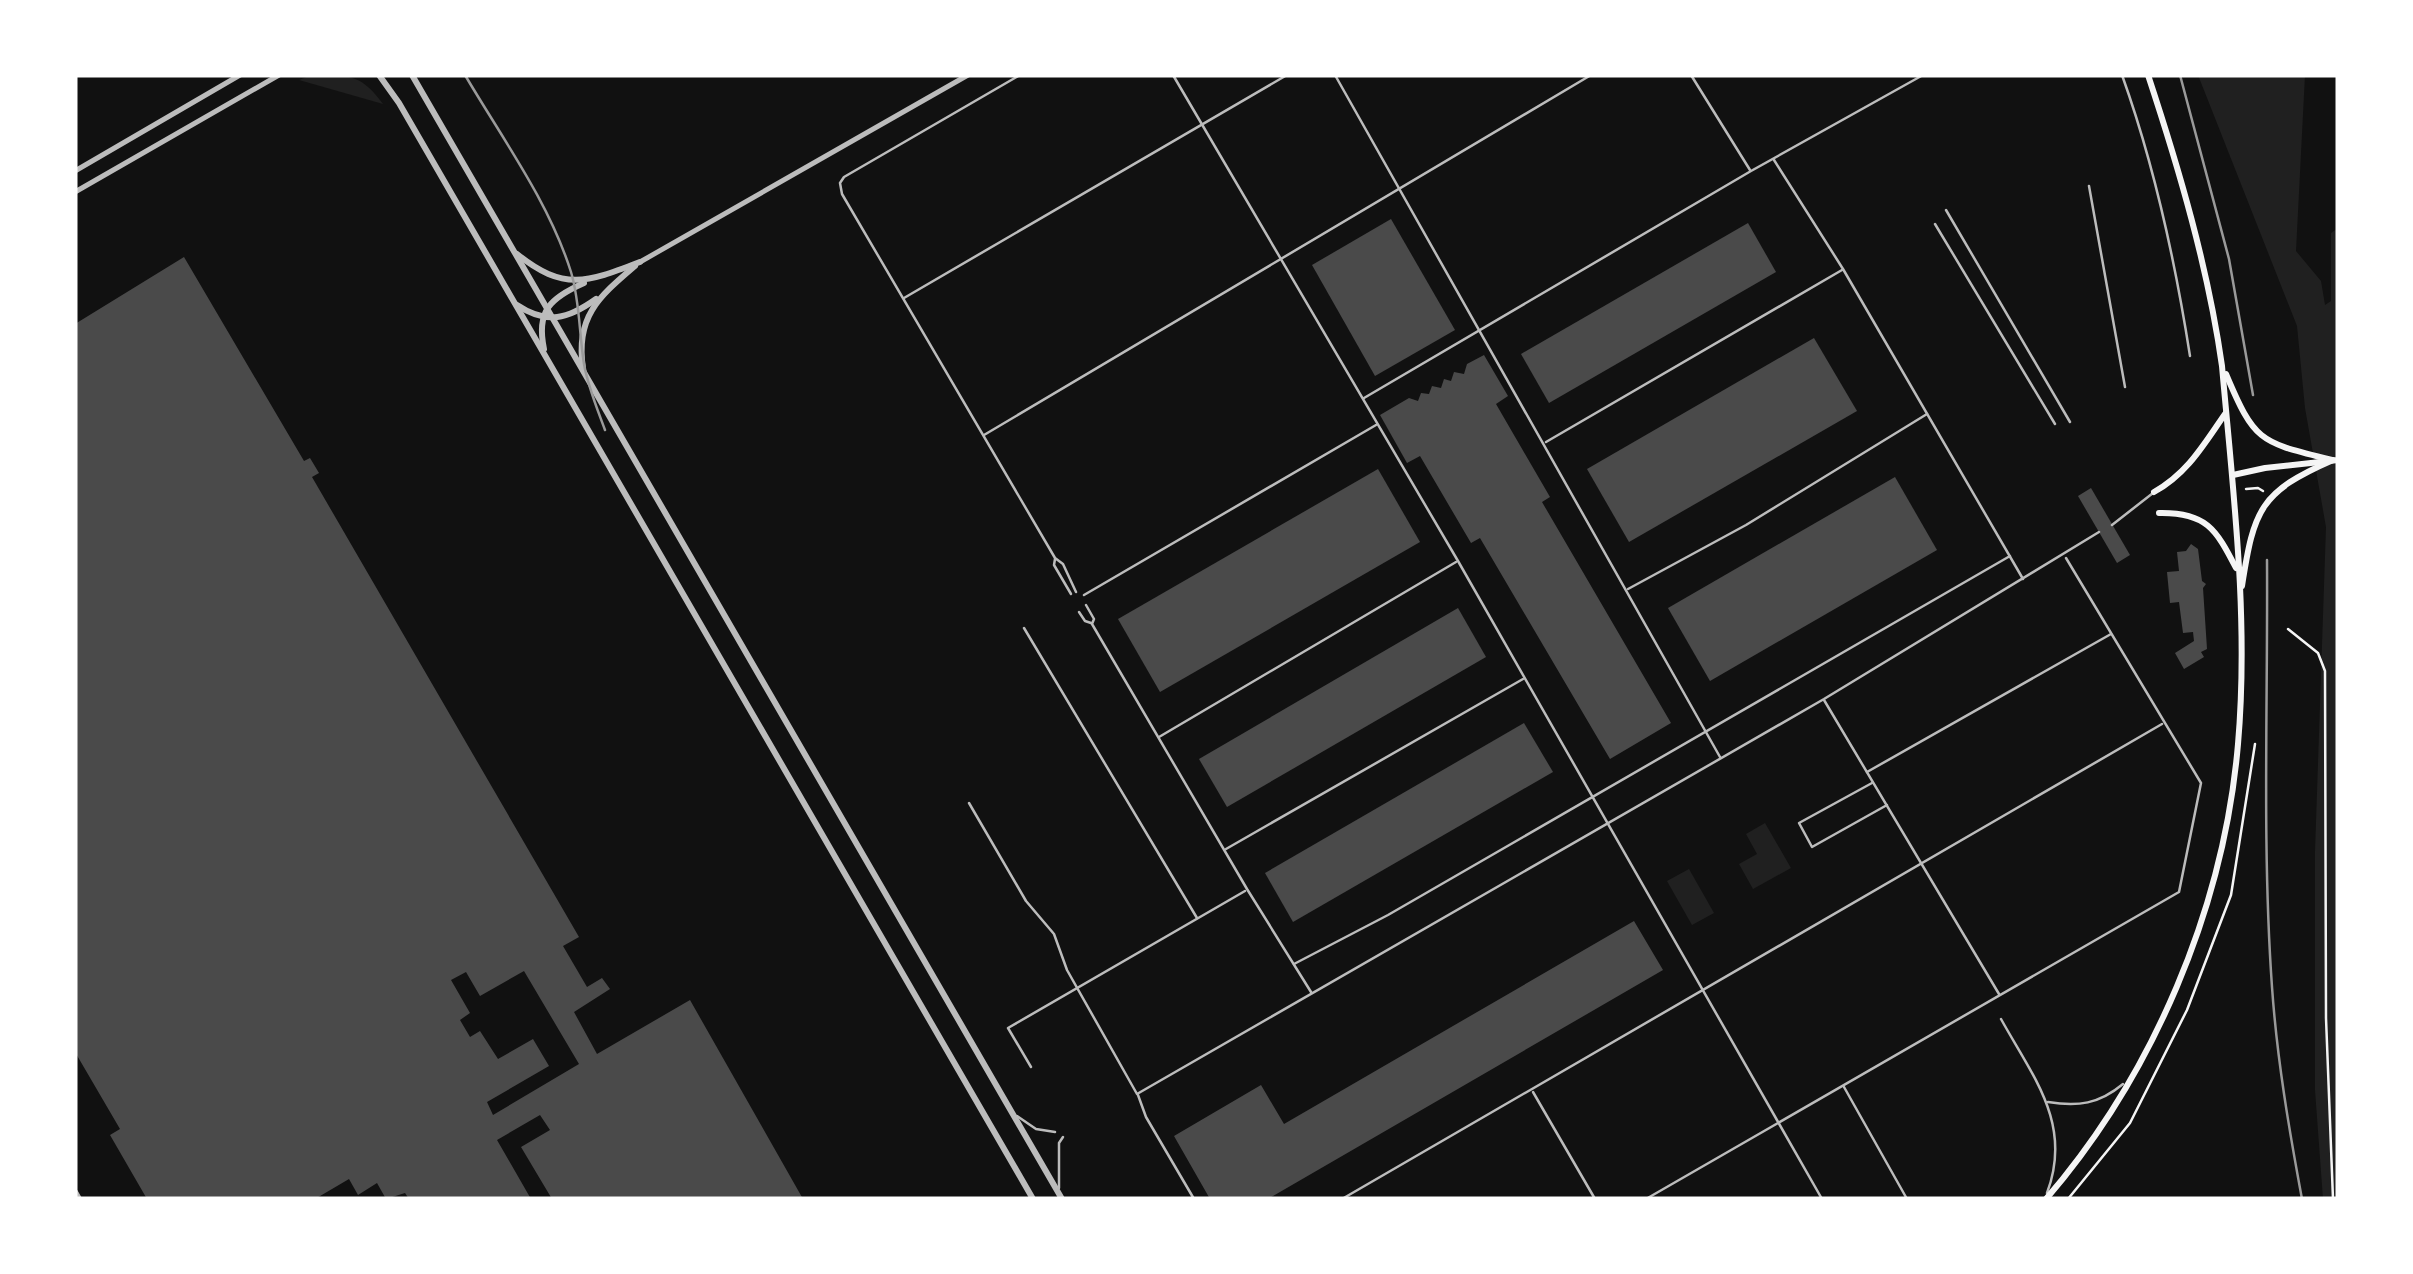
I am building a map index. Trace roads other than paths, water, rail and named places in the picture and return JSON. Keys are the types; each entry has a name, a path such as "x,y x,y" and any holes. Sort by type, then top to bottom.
{"main road":[{"path":"2045,1199 2064,1178 2132,1077 2164,1014 2196,935 2221,845 2238,750 2240,596 2222,366 2185,200 2148,75"},
{"path":"2222,366 2244,419 2260,436 2288,448 2336,460"},
{"path":"2154,492 2170,483 2201,453 2226,412"},
{"path":"2232,475 2336,460"},
{"path":"2240,596 2252,531 2264,505 2297,476 2336,460"},
{"path":"2159,513 2189,515 2208,526 2222,540 2238,570"}],"street":[{"path":"75,171 240,75"},
{"path":"75,192 279,75"},
{"path":"379,75 400,103 1033,1199"},
{"path":"412,75 1062,1199"},
{"path":"550,314 567,291 640,262 968,75"},
{"path":"514,252 546,275 590,281"},
{"path":"541,318 573,313 598,298 640,262"},
{"path":"584,372 583,333 598,298"},
{"path":"516,305 541,318"},
{"path":"541,318 539,327 546,358"},
{"path":"75,1192 79,1199"}],"lane":[{"path":"1020,75 844,177 840,184 842,194 902,298 1055,558 1063,564 1073,593 1054,565 1055,558"},
{"path":"1174,75 1458,561 1822,1199"},
{"path":"902,298 1288,75"},
{"path":"1335,75 1720,757"},
{"path":"984,435 1591,75"},
{"path":"1691,75 1750,171"},
{"path":"1363,399 1750,171 1924,75"},
{"path":"2122,75 2140,125 2172,245 2190,356"},
{"path":"1773,158 1843,269 2024,580"},
{"path":"2089,186 2125,387"},
{"path":"1946,210 2070,422"},
{"path":"1935,224 2055,424"},
{"path":"1545,443 1843,269"},
{"path":"1627,590 1746,526 1927,414"},
{"path":"1084,595 1376,425"},
{"path":"2112,525 2154,492"},
{"path":"1137,1094 1824,699 2099,532"},
{"path":"1294,964 1388,915 2010,556"},
{"path":"1646,1199 2178,892 2201,783 2064,556"},
{"path":"1159,737 1458,561"},
{"path":"1086,605 1094,619 1092,624"},
{"path":"1079,612 1092,624 1247,890 1312,993"},
{"path":"1024,628 1197,918"},
{"path":"1867,772 2113,633"},
{"path":"1225,850 1524,679"},
{"path":"1824,699 2000,995"},
{"path":"1342,1199 2164,723"},
{"path":"1874,782 1799,822 1812,847 1887,805"},
{"path":"970,803 1026,901 1054,934 1076,986 1194,1199"},
{"path":"1031,1067 1008,1028 1247,890"},
{"path":"2001,1019 2047,1102 2058,1136 2054,1175 2045,1199"},
{"path":"2047,1102 2074,1106 2105,1099 2132,1077"},
{"path":"1844,1086 1907,1199"},
{"path":"1532,1090 1594,1199"},
{"path":"1008,1107 1036,1130 1056,1132"},
{"path":"1062,1199 1057,1184 1059,1143 1063,1137"}],"railway":[{"path":"465,75 524,171 562,246 576,295 586,373 605,430"},
{"path":"2180,75 2229,259 2253,395"},
{"path":"2267,560 2269,934 2280,1067 2302,1199"}]}
